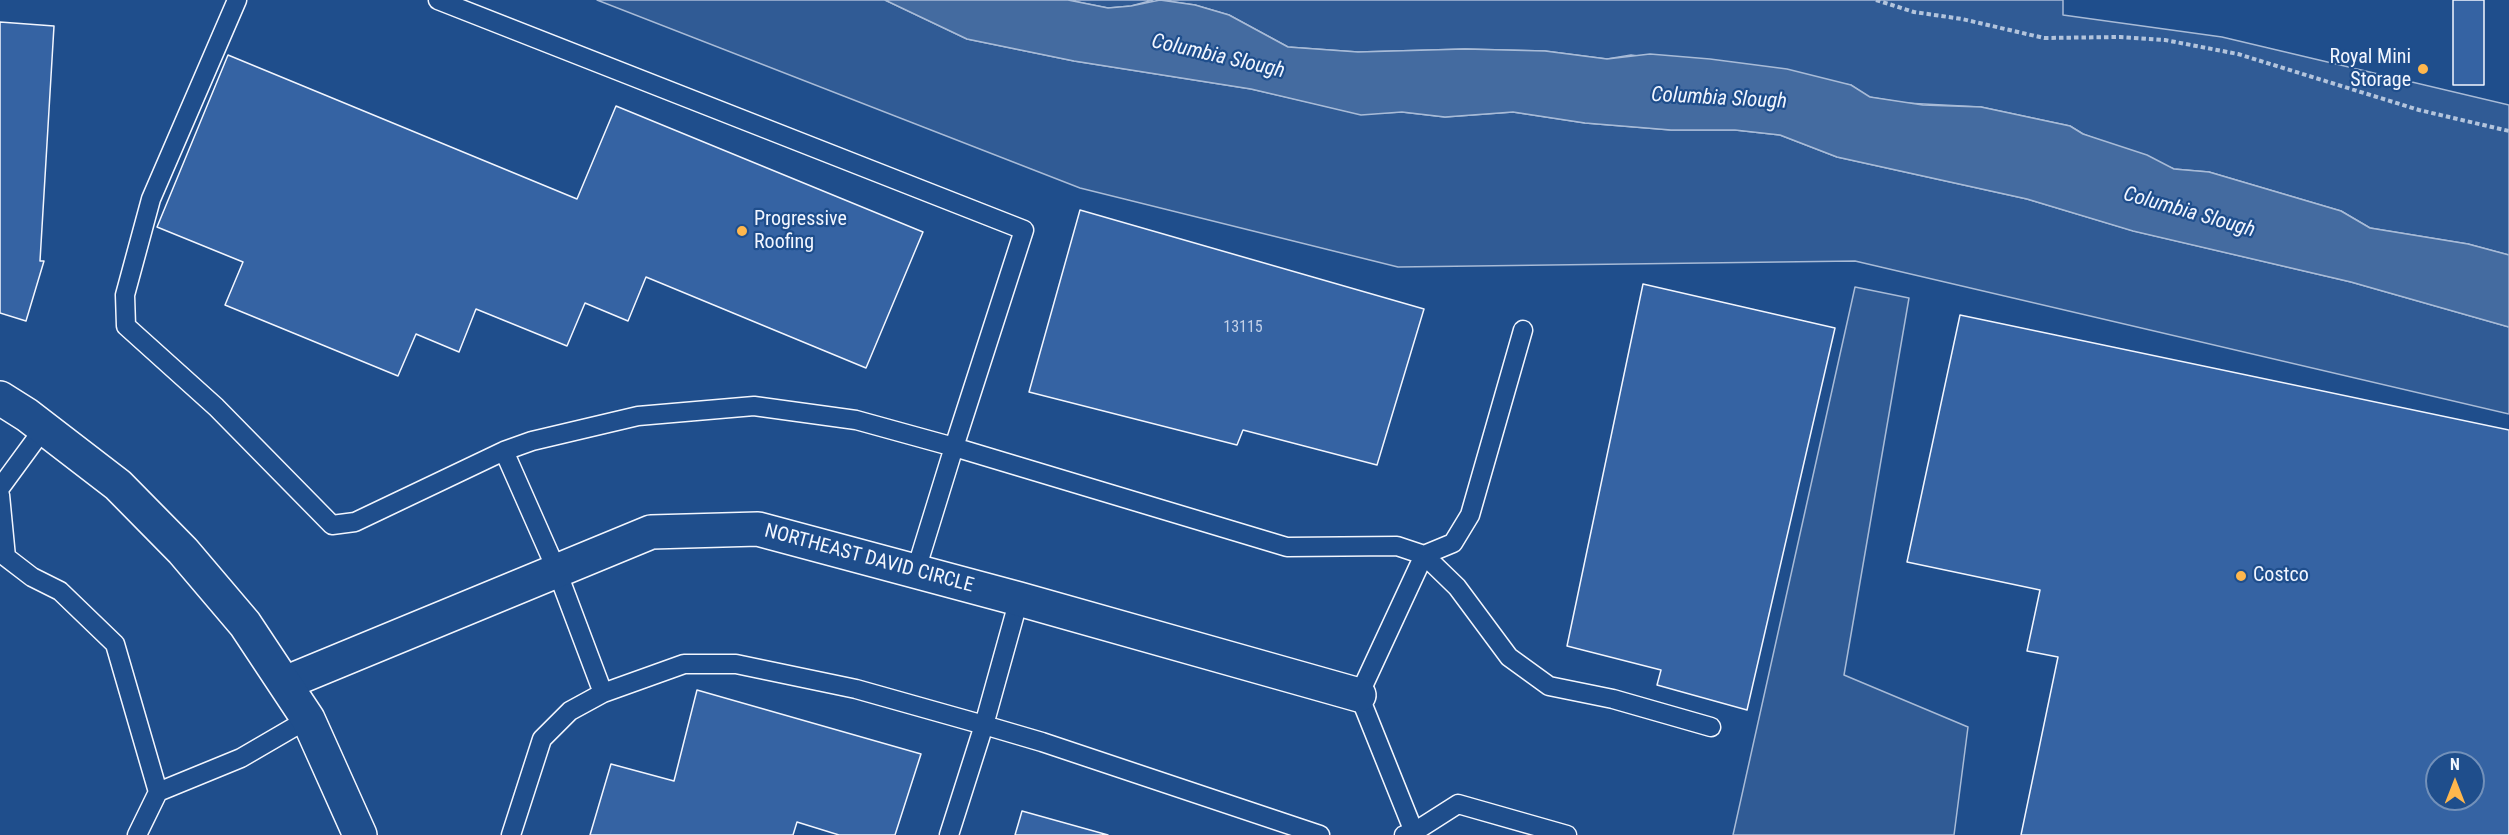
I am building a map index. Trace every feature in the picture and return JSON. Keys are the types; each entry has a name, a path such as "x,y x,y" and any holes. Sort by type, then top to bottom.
{"street":[{"path":"0,398 44,428 118,485 183,551 245,624 308,719 360,835"},
{"name":"NORTHEAST DAVID CIRCLE","path":"285,683 651,532 758,529 916,570 1359,695"}],"lane":[{"path":"237,0 151,199 125,295 126,326 216,407 333,525 355,522 504,451 532,441 638,416 754,406 856,420 954,447 1287,547 1397,546 1424,555 1457,587 1509,657 1549,686 1613,699 1712,727"},
{"path":"438,0 1024,230 916,570"},
{"path":"1523,330 1470,514 1453,543 1424,555 1359,695 1409,833 1458,804 1567,835"},
{"path":"0,489 44,428"},
{"path":"504,451 557,571 603,693"},
{"path":"0,495 6,557 32,577 60,591 115,644 158,792"},
{"path":"949,835 984,725 1019,599"},
{"path":"511,835 542,739 570,711 603,693 684,664 736,664 856,689 1042,742 1320,835"},
{"path":"137,835 158,792 241,758 308,719"}],"path":[{"path":"1876,0 1914,12 1962,19 2044,38 2120,37 2165,40 2238,54 2419,110 2509,131"}],"shaded area":[{"path":"597,0 885,0 967,39 1074,61 1251,89 1361,114 1402,112 1445,117 1513,112 1585,123 1671,130 1735,130 1780,135 1837,157 2027,199 2134,231 2351,282 2509,327 2509,414 1855,261 1398,267 1080,188"},
{"path":"1068,0 1153,0 1131,6 1108,8"},
{"path":"1160,0 2063,0 2063,15 2222,37 2509,105 2509,255 2468,244 2370,228 2341,211 2209,172 2174,169 2083,134 2070,126 1981,107 1905,103 1869,97 1851,85 1631,55 1607,59 1545,51 1465,49 1358,52 1288,47 1229,15 1195,5"},
{"path":"1855,287 1909,298 1844,675 1968,727 1954,835 1733,835"}],"water":[{"name":"Columbia Slough","path":"885,0 1068,0 1108,8 1160,0 1195,5 1229,15 1288,47 1358,52 1465,49 1545,51 1607,59 1650,54 1710,59 1787,69 1851,85 1870,97 1923,105 1981,107 2070,126 2083,134 2147,155 2174,169 2209,172 2341,211 2370,228 2468,244 2509,255 2509,327 2351,282 2133,231 2027,199 1837,157 1780,135 1735,130 1671,130 1585,123 1513,112 1445,117 1402,112 1361,115 1251,89 1074,61 967,39"}],"building":[{"path":"2453,0 2484,0 2484,85 2453,85"},
{"path":"0,22 54,26 40,261 44,261 26,321 0,313"},
{"path":"228,55 577,199 616,106 923,232 866,368 646,277 628,321 585,303 567,346 476,309 459,352 416,334 398,376 225,305 243,262 157,227"},
{"path":"1080,210 1424,309 1377,465 1243,430 1237,445 1029,392"},
{"path":"1643,284 1835,328 1747,710 1657,685 1661,670 1567,646"},
{"name":"Costco","path":"1960,315 2509,430 2509,835 2021,835 2058,657 2027,651 2040,590 1907,562"},
{"path":"697,690 921,754 895,835 839,835 797,822 793,835 590,835 611,764 674,781"},
{"path":"1022,811 1108,835 1015,835"}],"place":[{"name":"Royal Mini Storage","path":"2423,69"},
{"name":"Progressive Roofing","path":"742,231"},
{"name":"Costco","path":"2241,576"}]}
